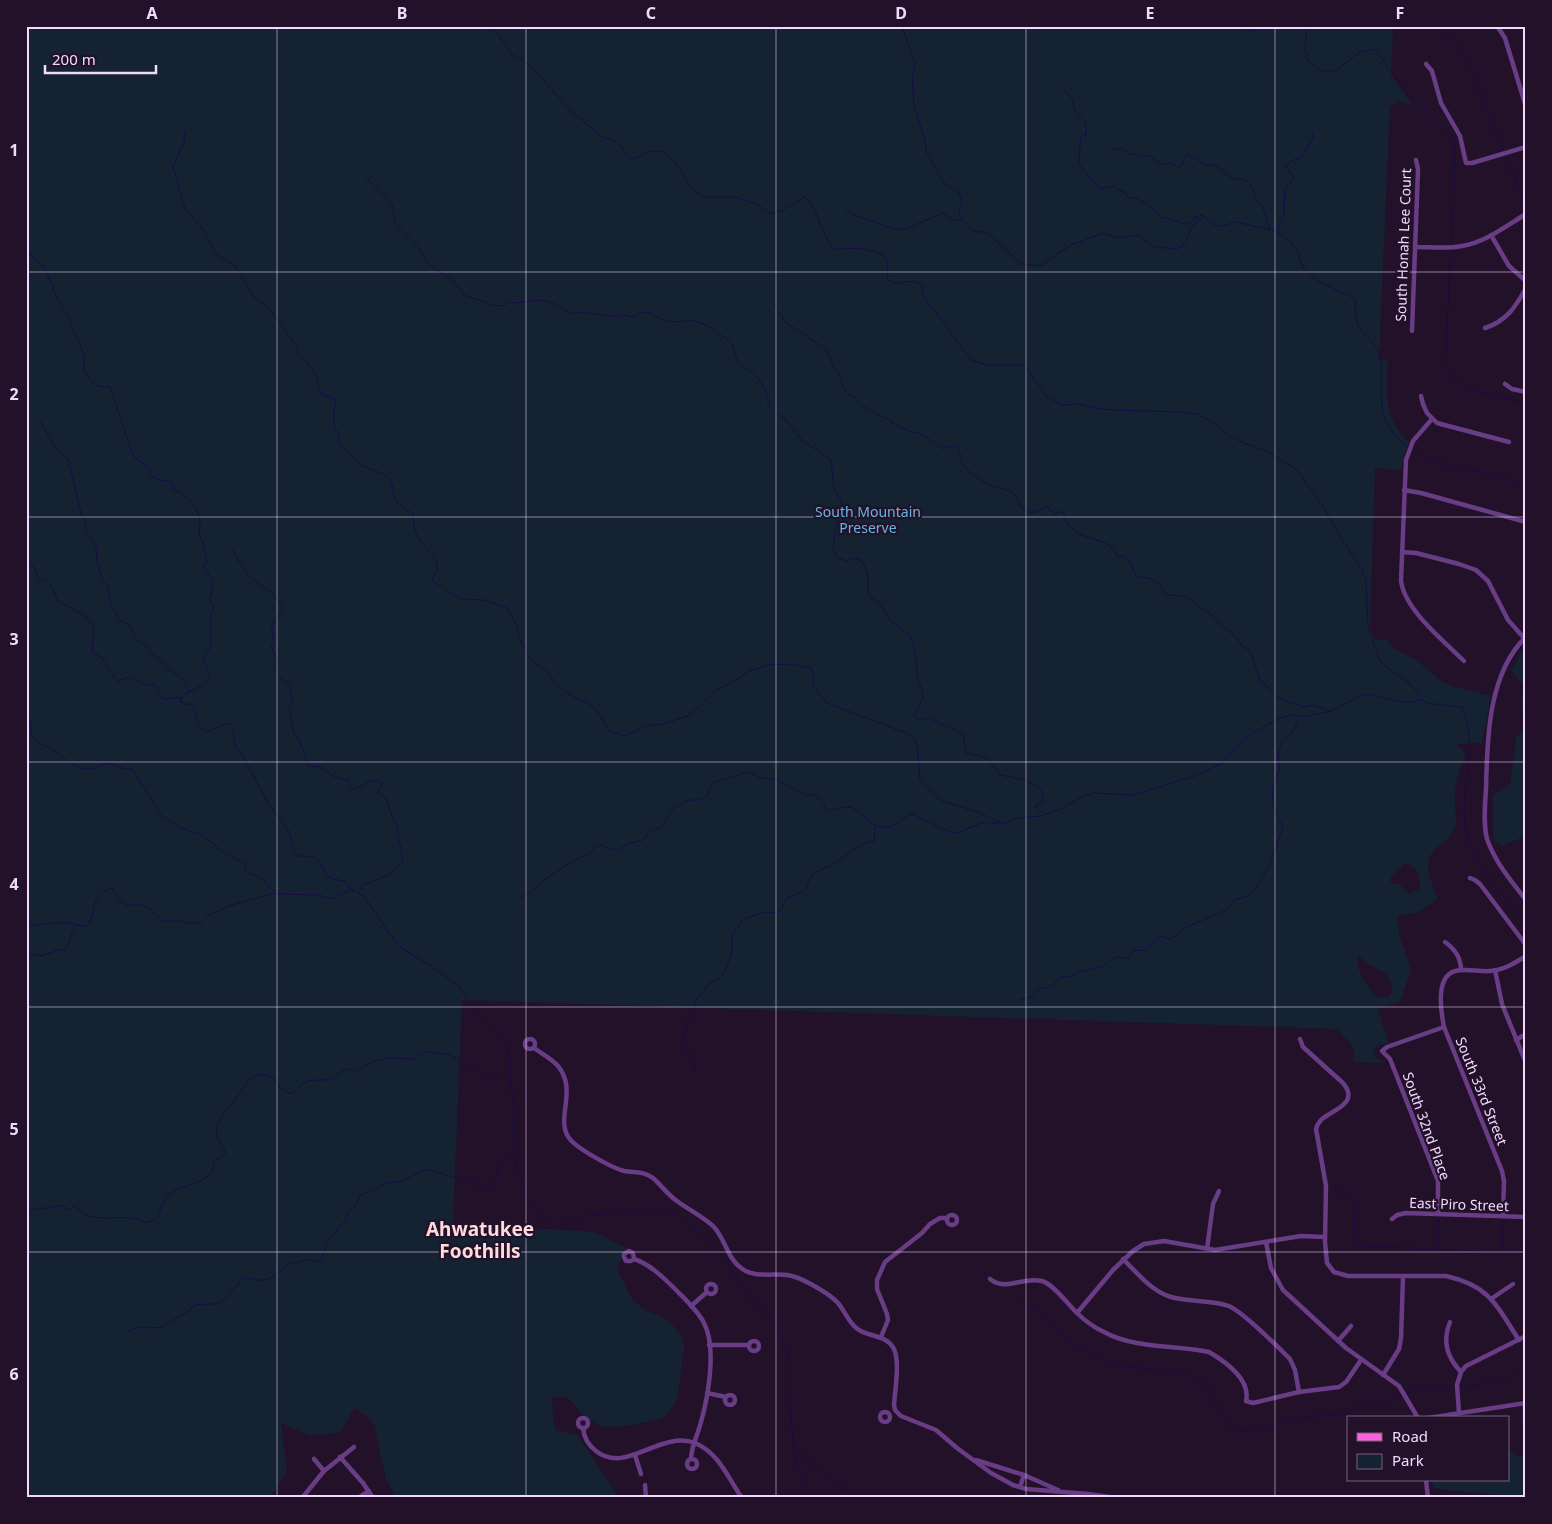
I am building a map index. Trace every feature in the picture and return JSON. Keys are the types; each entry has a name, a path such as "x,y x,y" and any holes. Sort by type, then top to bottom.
{"main road":[{"path":"1429,1498 1480,1498"}],"street":[{"path":"1496,26 1505,38 1526,107"},
{"path":"1426,64 1432,71 1442,103 1460,136 1465,162 1472,163 1526,147"},
{"name":"South Honah Lee Court","path":"1412,331 1418,169 1416,160"},
{"path":"1415,247 1448,248 1474,243 1526,214"},
{"path":"1491,235 1509,266 1526,281"},
{"path":"1485,328 1507,316 1516,306 1526,288"},
{"path":"1505,384 1512,389 1526,392"},
{"path":"1421,396 1423,404 1432,419 1437,423 1509,442"},
{"path":"1432,419 1422,429 1410,447 1405,466 1401,581 1405,597 1414,610 1464,661"},
{"path":"1404,490 1422,493 1526,522"},
{"path":"1402,552 1416,553 1476,570 1488,581 1508,620 1525,638 1510,656 1501,674 1488,733 1485,817 1486,836 1495,858 1526,900"},
{"path":"1470,878 1480,884 1526,945"},
{"path":"1445,942 1456,953 1461,964 1461,970 1495,970 1515,963 1526,956"},
{"name":"South 33rd Street","path":"1461,970 1448,976 1442,988 1442,1018 1502,1171 1504,1181 1503,1216"},
{"path":"1495,970 1502,1004 1526,1063"},
{"name":"South 32nd Place","path":"1438,1214 1438,1181 1390,1059 1382,1051 1387,1047 1444,1027"},
{"path":"1516,1040 1526,1034"},
{"path":"1300,1039 1303,1047 1346,1086 1348,1095 1344,1105 1323,1118 1316,1129 1326,1186 1325,1256 1330,1269 1348,1276 1446,1276 1461,1280 1481,1290 1491,1299 1519,1340"},
{"path":"534,1048 552,1060 563,1073 568,1088 565,1127 570,1140 608,1165 624,1171 641,1172 653,1178 677,1202 713,1226 721,1235 734,1260 743,1270 755,1274 779,1275 799,1279 838,1303 846,1317 859,1330 881,1337 893,1346 897,1361 894,1405 901,1416 936,1430 991,1473 1020,1487 1116,1498"},
{"path":"1207,1249 1213,1204 1219,1191"},
{"name":"East Piro Street","path":"1392,1219 1401,1213 1526,1217"},
{"path":"881,1337 888,1320 876,1289 877,1280 885,1262 922,1233 930,1224 940,1218 947,1218"},
{"path":"1077,1313 1124,1260 1144,1244 1157,1241 1207,1249 1223,1249 1301,1236 1325,1237"},
{"path":"1266,1242 1271,1268 1283,1290 1338,1341 1361,1360 1399,1386 1417,1416"},
{"path":"634,1259 667,1281 705,1324 710,1345 707,1393 691,1459"},
{"path":"1124,1260 1156,1290 1166,1295 1222,1304 1237,1311 1290,1359 1295,1370 1300,1392"},
{"path":"1383,1374 1399,1349 1403,1277"},
{"path":"990,1279 995,1283 1003,1285 1044,1281 1077,1313 1091,1324 1115,1337 1139,1343 1209,1352 1218,1357 1244,1382 1248,1395 1246,1401 1253,1403 1300,1392 1339,1387 1346,1382 1361,1360"},
{"path":"1491,1299 1513,1284"},
{"path":"691,1306 707,1292"},
{"path":"1450,1322 1447,1330 1447,1350 1449,1358 1461,1372"},
{"path":"1338,1341 1351,1326"},
{"path":"1459,1414 1457,1385 1461,1372 1466,1366 1526,1336"},
{"path":"710,1345 749,1345"},
{"path":"707,1393 726,1397"},
{"path":"1435,1416 1525,1403 1525,1423"},
{"path":"890,1414 896,1410"},
{"path":"583,1428 586,1439 592,1448 600,1454 616,1459 635,1455 671,1441 695,1443 717,1458 742,1498"},
{"path":"302,1498 324,1471 354,1447"},
{"path":"635,1455 641,1474"},
{"path":"340,1457 373,1498"},
{"path":"971,1458 1024,1475 1062,1492"},
{"path":"314,1459 324,1471"},
{"path":"1020,1487 1024,1475"},
{"path":"1426,1482 1429,1498"},
{"path":"645,1485 646,1498"},
{"path":"358,1498 369,1491"}],"green space":[{"name":"South Mountain Preserve","path":"26,26 1393,26 1391,75 1413,106 1398,100 1390,106 1379,359 1388,361 1387,395 1390,414 1400,432 1409,442 1401,470 1375,468 1370,628 1375,640 1387,640 1394,648 1419,662 1441,681 1451,686 1491,696 1482,744 1458,744 1458,748 1462,748 1464,751 1465,757 1455,789 1456,822 1449,838 1433,852 1428,863 1428,870 1438,899 1416,913 1397,916 1400,937 1411,970 1400,1002 1378,1009 1388,1043 1378,1045 1373,1052 1375,1057 1383,1063 1353,1062 1354,1048 1337,1029 462,1000 453,1223 595,1232 626,1248 617,1269 632,1299 646,1311 663,1317 671,1323 683,1338 684,1349 677,1400 665,1417 628,1426 609,1427 589,1420 567,1397 552,1397 556,1430 578,1435 619,1498 396,1498 386,1479 374,1425 368,1417 354,1408 341,1432 310,1436 281,1423 287,1471 270,1498 26,1498","holes":["1404,864 1412,866 1419,876 1419,889 1410,894 1399,884 1390,881 1391,877","1358,955 1388,976 1392,992 1388,997 1379,997 1373,993 1364,981 1358,967"]},
{"path":"1523,649 1526,651 1526,836 1501,846 1493,840 1493,795 1510,784 1516,738 1524,728 1521,698 1525,687 1511,670"},
{"path":"1510,1451 1518,1457 1526,1453 1526,1498 1434,1488 1433,1482 1510,1482"}],"waterway":[{"path":"483,26 498,34 512,55 522,59 530,66 574,114 604,138 613,140 633,159 655,151 668,155 690,185 700,195 714,198 726,197 747,200 772,214 805,197 814,209 826,237 834,249 860,248 878,253 886,257 887,278 891,281 894,283 912,281 922,285 926,301 971,360 986,365 1024,365 1047,397 1063,405 1079,404 1113,410 1198,414 1214,423 1229,436 1264,450 1296,469 1322,505 1362,569 1366,580 1368,627 1379,659 1384,665 1408,682 1426,703 1462,707 1469,739 1464,806 1468,839 1486,873 1526,924"},
{"path":"902,26 915,63 912,76 914,106 925,141 926,151 940,177 959,193 962,201 959,211 961,219"},
{"path":"1243,26 1248,31 1256,30 1259,26"},
{"path":"1307,26 1305,49 1308,61 1321,71 1335,71 1360,52 1375,49 1402,86 1444,128 1455,147 1451,246"},
{"path":"1438,26 1454,40 1465,55 1504,152"},
{"path":"1065,91 1072,100 1076,112 1086,124 1086,135 1081,136 1078,162 1100,189 1115,186 1120,191 1125,192 1128,198 1146,203 1160,217 1182,223 1189,224 1195,217 1204,216"},
{"path":"185,131 184,142 173,167 185,209 205,232 216,254 235,266 255,299 266,305 274,315 297,347 298,354 311,367 321,394 336,400 334,423 339,434 339,444 362,466 384,474 391,481 398,503 413,514 418,538 436,562 437,572 432,579 434,583 440,585 447,592 463,599 484,600 507,608 515,622 521,642 532,661 547,671 568,694 596,709 610,732 626,736 646,726 664,724 687,716 714,692 749,671 769,665 788,664 811,668 813,672 813,686 827,703 906,733 915,740 920,780 942,801 978,812 1003,824 1018,818 1042,816 1093,793 1132,795 1195,776 1222,763 1252,733 1283,717 1290,715 1308,716 1331,711"},
{"path":"1279,234 1278,227 1284,214 1285,190 1293,176 1285,166 1295,159 1301,158 1313,138 1312,133"},
{"path":"1112,150 1120,148 1140,157 1149,155 1160,164 1173,163 1178,168 1182,165 1185,156 1189,155 1206,165 1216,166 1232,178 1244,179 1252,188 1255,199 1262,205 1270,229"},
{"path":"1505,156 1526,203"},
{"path":"364,175 392,204 396,224 419,248 427,262 439,272 452,279 464,295 493,305 503,306 510,302 545,301 574,314 582,312 632,317 638,314 650,313 667,321 698,322 726,338 732,345 739,363 750,370 763,386 768,398 768,404 786,420 802,440 831,460 834,490 841,500 842,513 836,524 833,550 838,558 847,561 851,558 861,560 867,575 870,597 879,602 890,620 910,636 914,646 918,681 923,698 915,718 921,720 929,718 963,734 966,753 987,758 1000,775 1025,780 1035,785 1042,791 1043,802 1035,806 1045,813"},
{"path":"845,209 854,215 894,229 906,229 942,213 955,219 963,219 973,231 988,233 1021,264 1040,266 1071,245 1103,233 1118,238 1138,235 1154,247 1176,249 1181,247 1187,240 1191,229 1198,219 1205,217 1212,224 1222,226 1235,222 1273,230 1289,240 1298,252 1303,268 1318,281 1356,299 1355,314 1358,326 1374,345 1380,356 1382,405 1385,421 1403,443 1413,451 1437,462 1526,485"},
{"path":"1451,250 1445,364 1453,379 1473,391 1526,403"},
{"path":"26,251 45,267 56,296 68,317 85,357 83,369 86,374 97,385 110,387 133,456 151,469 149,475 172,482 173,490 192,502 199,517 199,535 207,562 203,566 209,574 213,586 209,600 214,606 211,614 210,649 203,659 210,675 204,684 182,696 180,701 185,704 191,704 195,711 197,722 207,732 226,724 231,724 236,746 268,803 289,831 295,853 298,856 316,859 321,863 329,878 344,881 351,889 364,896 394,940 403,949 437,970 458,986 474,1008 502,1038 510,1058 510,1080 514,1103 515,1155 518,1173 529,1200 540,1216 549,1224 559,1226 581,1216 644,1211 658,1208 675,1213 718,1250 750,1298 776,1326 790,1360 789,1396 794,1452 802,1483 810,1498"},
{"path":"773,303 784,321 826,349 849,395 865,407 892,421 892,423 906,430 922,434 943,449 952,446 957,447 962,458 961,462 971,473 992,486 1013,493 1021,507 1032,513 1047,507 1055,514 1059,511 1063,513 1069,526 1081,535 1111,546 1118,557 1124,556 1138,578 1143,577 1155,581 1166,595 1187,596 1201,609 1209,612 1236,637 1242,646 1250,651 1260,680 1278,697 1305,707 1312,705 1331,711 1368,694 1397,701 1422,700"},
{"path":"40,421 56,449 68,459 81,513 85,519 86,531 96,548 97,562 102,579 107,585 111,604 120,621 128,624 138,641 147,646 168,669 181,677 188,691"},
{"path":"233,549 238,561 246,572 270,591 283,607 272,626 274,642 271,646 277,660 275,668 278,676 290,685 293,703 289,707 294,733 300,741 307,762 310,766 321,767 333,776 349,781 351,790 369,781 379,781 382,784 379,793 386,798 396,824 403,860 391,874 363,885 359,891"},
{"path":"26,556 35,569 38,580 45,580 52,587 58,601 85,616 94,628 92,652 106,662 111,673 118,681 131,678 144,685 154,684 163,699 181,698"},
{"path":"26,714 31,724 31,736 79,767 90,769 107,764 132,769 162,816 181,828 202,835 226,854 246,864 245,871 260,878 275,891 281,893"},
{"path":"1020,1000 1032,997 1039,989 1050,987 1062,976 1070,977 1078,972 1104,966 1110,960 1118,957 1128,958 1133,951 1145,950 1159,936 1171,939 1187,927 1228,909 1233,900 1246,897 1253,892 1270,863 1283,824 1278,818 1273,805 1274,783 1280,770 1278,759 1281,745 1292,732 1299,716"},
{"path":"518,899 531,892 544,880 571,862 589,854 594,848 602,845 606,848 617,850 631,843 643,840 649,832 660,828 675,807 689,800 700,800 709,794 709,789 715,782 747,772 761,778 778,780 806,796 810,794 816,796 827,810 844,807 855,809 876,826"},
{"path":"695,1070 695,1062 687,1050 684,1032 688,1029 686,1022 695,1009 695,1001 710,983 722,976 726,969 732,953 732,936 743,919 765,912 777,913 781,910 788,897 801,893 804,890 816,872 832,865 858,847 874,841 875,828 878,826 892,826 912,814 950,832 957,833 982,823 1000,823"},
{"path":"26,924 29,926 65,922 86,927 90,921 96,900 104,892 112,888 120,901 127,906 137,904 148,907 162,920 168,922 177,920 189,923 201,923 209,915 232,905 271,894 319,895 332,899 354,890"},
{"path":"26,953 41,956 58,950 64,950 72,932 78,925"},
{"path":"26,1211 58,1206 63,1206 70,1210 74,1206 84,1214 92,1217 129,1218 145,1223 153,1220 157,1217 169,1195 174,1191 206,1178 213,1168 214,1161 225,1155 226,1152 217,1134 218,1124 223,1114 247,1082 256,1075 262,1074 273,1078 277,1081 279,1087 290,1094 306,1082 333,1080 339,1073 348,1069 352,1073 375,1061 390,1058 413,1059 425,1052 448,1054 489,1076 510,1077"},
{"path":"126,1331 142,1327 159,1328 187,1312 196,1304 220,1304 243,1279 267,1280 289,1264 306,1259 317,1262 321,1260 327,1243 346,1219 347,1214 356,1206 360,1195 372,1192 385,1183 401,1181 423,1171 431,1170 485,1187 494,1180 501,1163 506,1159 515,1157"},
{"path":"1335,1190 1351,1197 1354,1202 1355,1240 1363,1246 1526,1253"},
{"path":"1438,1217 1438,1248"},
{"path":"1503,1217 1503,1252"},
{"path":"1020,1302 1043,1314 1073,1345 1110,1364 1187,1374 1207,1386 1228,1426 1244,1431 1264,1429 1297,1418 1350,1413 1364,1400 1385,1403 1416,1389 1452,1389 1501,1381 1526,1367"},
{"path":"795,1444 812,1465 847,1490 854,1498"}],"district":[{"name":"Ahwatukee Foothills","path":"480,1240"}]}
